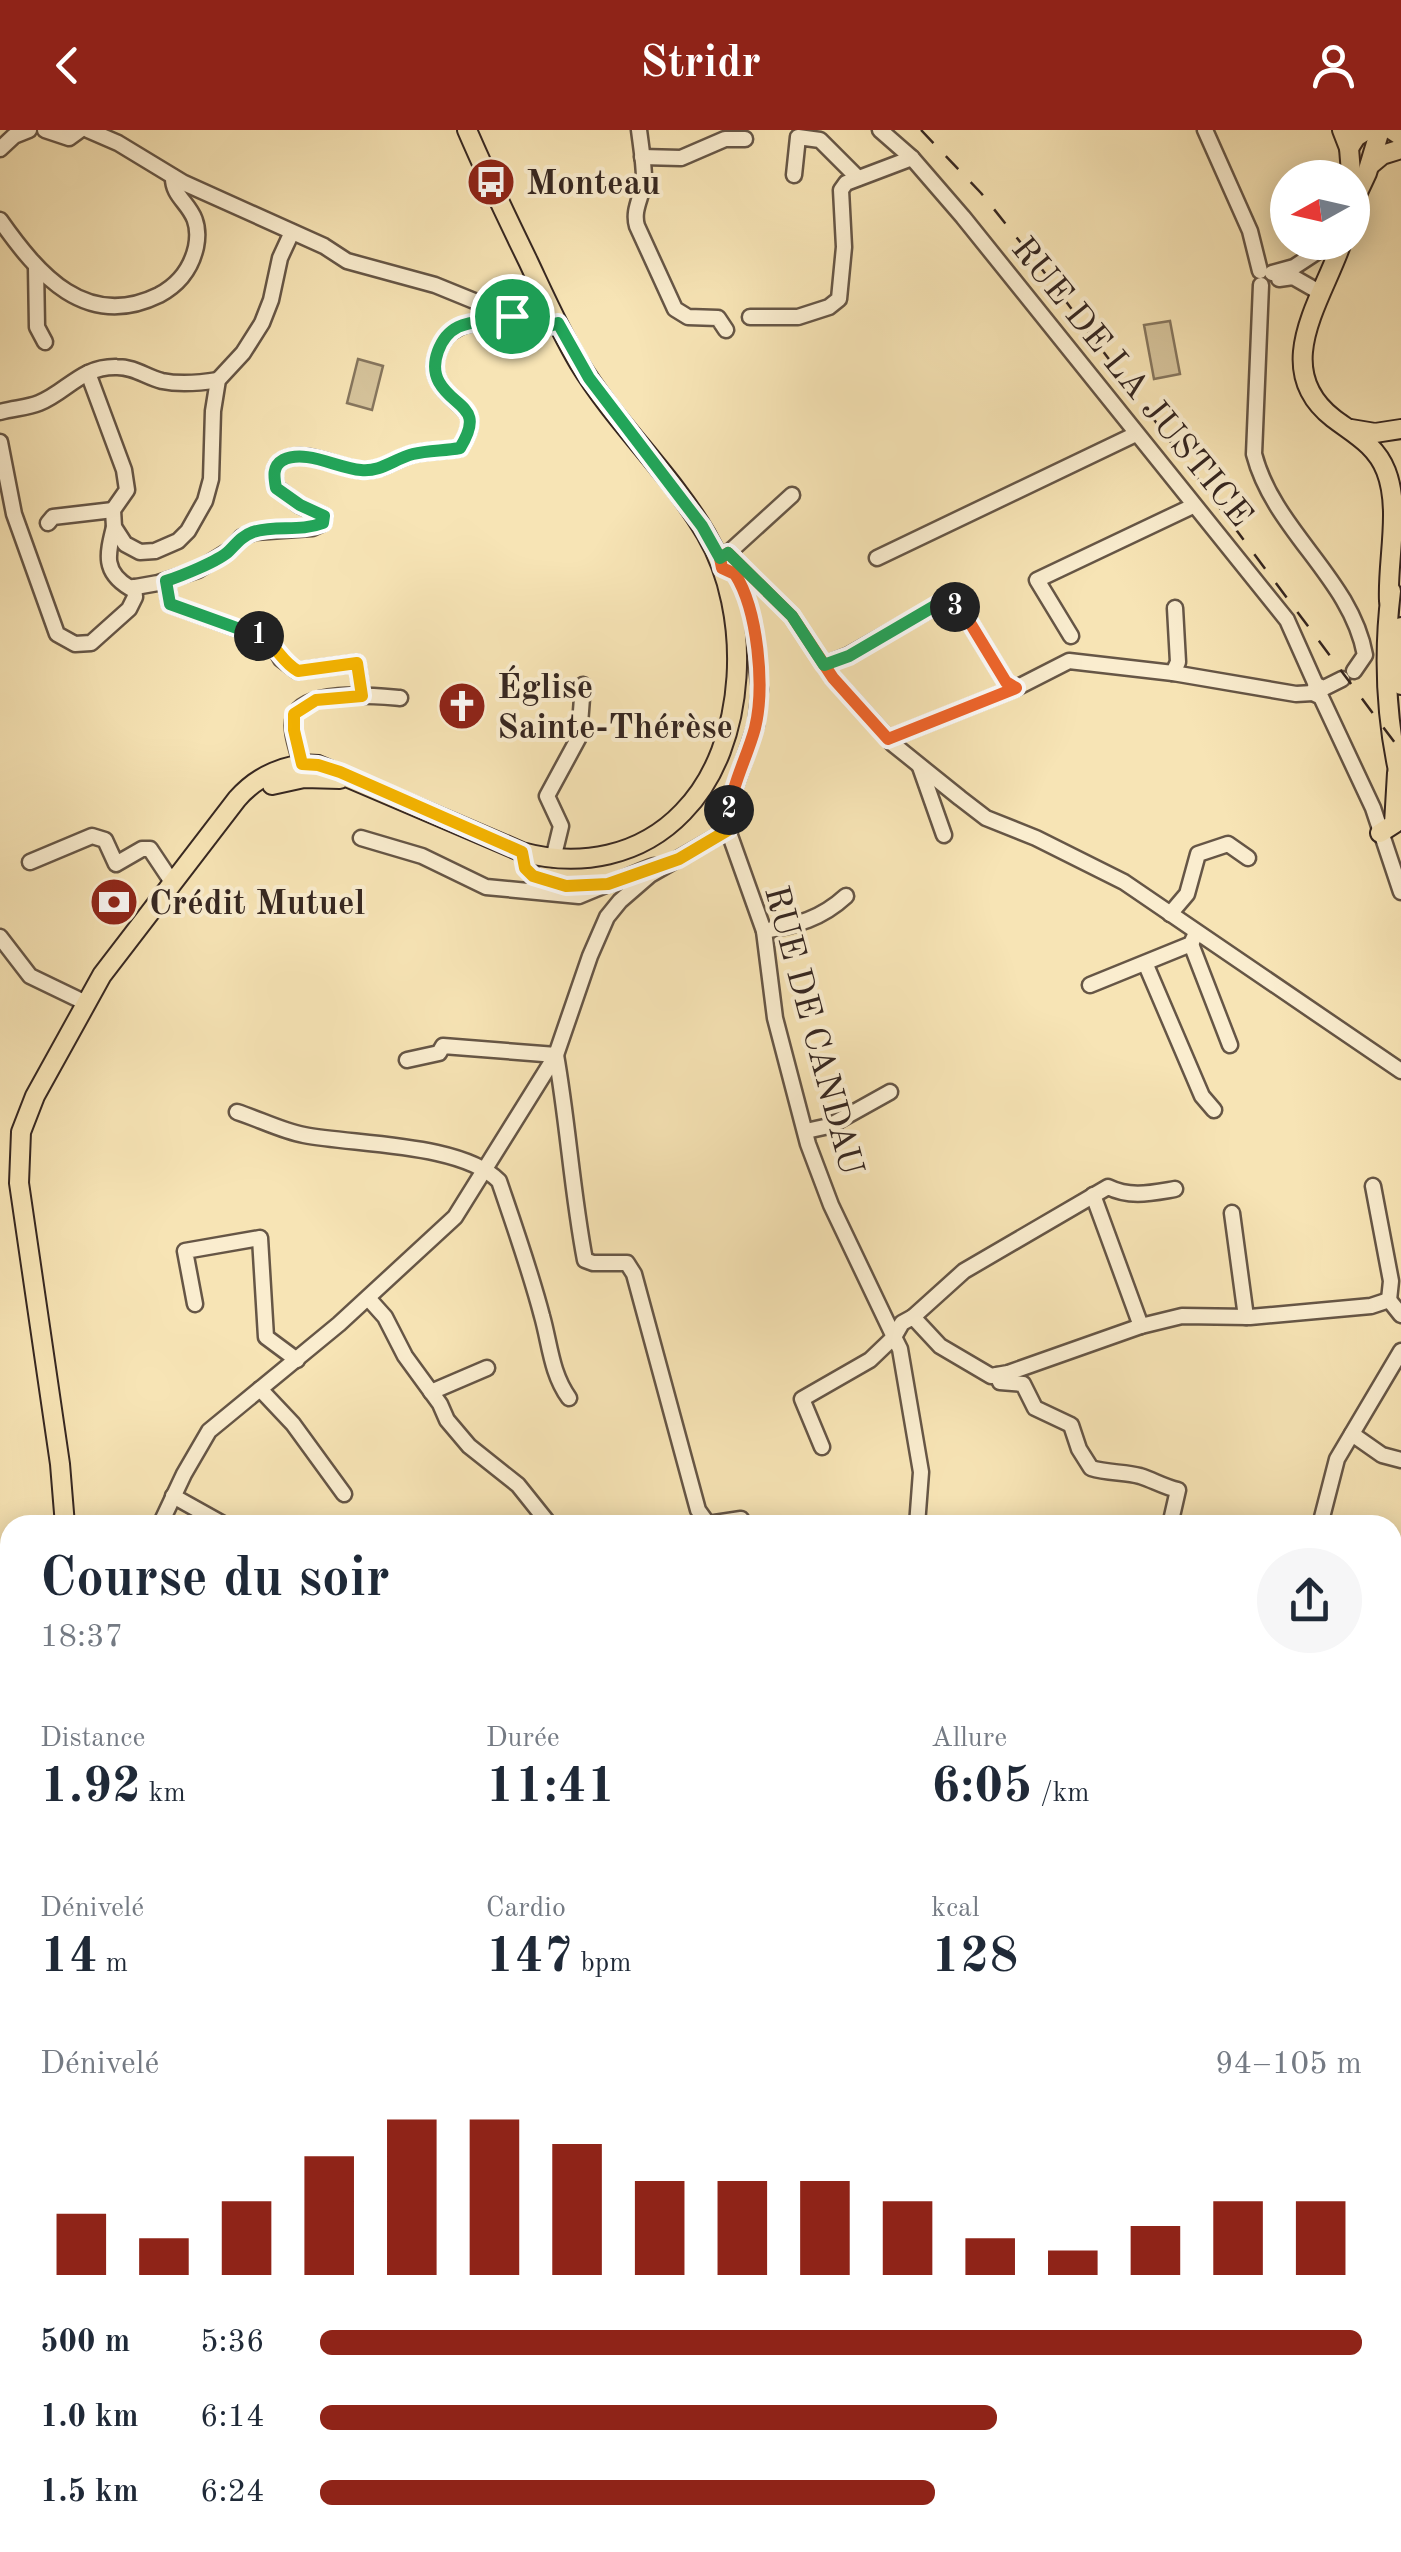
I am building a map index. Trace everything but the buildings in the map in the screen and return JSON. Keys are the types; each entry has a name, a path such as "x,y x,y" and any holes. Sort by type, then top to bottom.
{"main road":[{"path":"65,1515 19,1184 18,1149 35,1096 116,953 245,790 276,771 328,768 522,852 553,859 590,858 640,844 674,821 708,780 736,700 735,638 723,560 702,526 589,378 558,323 467,130"},
{"path":"1342,130 1350,160"},
{"path":"1349,148 1367,130"},
{"path":"1370,164 1380,130"},
{"path":"1392,130 1401,136"},
{"path":"1370,164 1401,149"},
{"path":"1335,260 1304,338 1304,368 1307,384 1323,409 1377,452 1388,476 1392,529 1390,601"},
{"path":"1351,429 1375,433 1401,429"},
{"path":"1380,833 1394,824 1397,817 1399,776 1386,664 1390,601 1401,535"},
{"path":"1401,627 1401,686"}],"street":[{"path":"0,149 14,136 29,130"},
{"path":"44,130 69,138 84,130 120,137 173,177 347,261 436,285 538,327 558,323"},
{"path":"639,130 642,195 635,221 675,309 682,316 718,318 726,330"},
{"name":"RUE DE LA JUSTICE","path":"880,130 912,158 1045,316 1287,620 1373,808 1401,892"},
{"path":"888,739 1016,688 1069,661 1173,673 1296,694 1319,691 1348,675 1365,654 1350,607 1298,541 1258,471 1254,454 1258,311 1267,277 1205,130"},
{"path":"794,175 798,134 820,140 858,178"},
{"path":"642,156 680,158 725,139 745,139"},
{"path":"750,318 798,317 829,307 839,299 844,246 841,190 846,183 912,158"},
{"path":"0,220 36,267 58,288 95,304 129,306 166,291 190,266 198,229 192,211 173,185 173,177"},
{"path":"114,527 125,544 140,552 178,541 188,531 205,502 211,479 218,380 236,362 262,323 272,300 280,258 292,232"},
{"path":"1267,277 1308,260 1321,261 1330,273"},
{"path":"36,267 37,327 45,342"},
{"path":"1267,277 1293,277 1321,292"},
{"path":"88,374 124,470 127,490 113,510 111,571 114,578 134,588 198,570 230,550 242,537 255,532 312,528 323,523 324,516 276,488 273,474 286,458 371,470 413,454 460,448 469,434 469,419 466,410 439,383 435,365 439,348 448,334 462,325 512,316"},
{"path":"0,412 44,401 70,382 116,367 141,370 159,380 181,383 218,380"},
{"path":"878,558 1136,434"},
{"path":"0,442 14,514 57,634 75,644 91,642 129,608 135,598 134,588"},
{"path":"723,560 792,495"},
{"path":"1072,636 1036,580 1193,506"},
{"path":"48,524 52,517 113,510"},
{"path":"723,560 792,616 824,665 888,739 986,818 1124,882 1170,914 1194,938 1401,1071"},
{"path":"164,1515 209,1431 297,1360 455,1217 556,1055 590,956 607,917 620,900 650,875 728,830 730,802 756,724 760,689 757,656 740,582 723,560"},
{"path":"166,581 170,604 271,640 282,659 298,671 357,663 362,696"},
{"path":"824,665 849,656 938,604 961,608 1006,682 1016,688"},
{"path":"1173,673 1178,662 1176,608"},
{"path":"553,859 561,826 547,796 579,737 583,685"},
{"path":"303,771 293,721 300,708 325,697 400,698"},
{"path":"920,766 944,835"},
{"name":"RUE DE CANDAU","path":"728,830 764,931 775,1018 806,1131 831,1205 900,1349 921,1472 919,1515"},
{"path":"30,862 92,836 104,840 116,864 142,849 150,849 172,882"},
{"path":"361,838 422,856 486,887 580,896 679,859"},
{"path":"1170,914 1187,894 1198,854 1228,844 1248,858"},
{"path":"522,852 525,868 542,879 566,886 608,884"},
{"path":"764,931 802,924 829,912 846,896"},
{"path":"0,937 30,976 86,1002"},
{"path":"1090,984 1146,964 1194,938"},
{"path":"1194,938 1230,1046"},
{"path":"1146,964 1202,1096 1214,1110"},
{"path":"406,1060 439,1053 443,1046 556,1055"},
{"path":"556,1055 574,1202 586,1260 627,1263 634,1274 702,1515"},
{"path":"806,1131 828,1126 890,1092"},
{"path":"237,1112 302,1135 428,1152 488,1169 499,1180 543,1318 550,1354 569,1398"},
{"path":"1373,1186 1391,1282 1389,1300 1401,1315"},
{"path":"822,1447 802,1399 870,1360 894,1337 902,1323 964,1271 1108,1187 1121,1193 1144,1194 1175,1189"},
{"path":"1093,1194 1141,1326"},
{"path":"1232,1213 1246,1317"},
{"path":"195,1304 185,1251 260,1238 266,1337 297,1360"},
{"path":"368,1298 385,1317 446,1420 518,1486 542,1515"},
{"path":"913,1317 940,1346 991,1376 1182,1316 1246,1317 1371,1306 1389,1300"},
{"path":"1323,1515 1338,1459 1401,1351"},
{"path":"431,1392 487,1368"},
{"path":"996,1375 1000,1382 1023,1384 1035,1408 1071,1425 1091,1468 1138,1476 1178,1490 1172,1515"},
{"path":"260,1388 293,1424 344,1494"},
{"path":"1352,1434 1382,1454 1401,1460"},
{"path":"173,1496 208,1515"}],"shaded area":[{"path":"1170,321 1180,374 1154,379 1144,325"},
{"path":"358,359 383,366 372,410 347,403"}],"railway":[{"path":"921,130 981,193 1041,268 1401,751"}],"place":[{"name":"Monteau","path":"491,182"},
{"name":"Église Sainte-Thérèse","path":"462,706"},
{"name":"Crédit Mutuel","path":"114,902"}],"route":[{"path":"512,316 462,325 448,334 439,348 435,365 439,383 456,398 469,419 469,434 460,448 413,454 381,469 360,470 306,458 286,458 273,474 276,488 324,516 323,523 312,528 255,532 242,537 230,550 198,570 166,581 170,604 271,640 288,666 298,671 357,663 362,696 325,697 294,714 302,764 340,772 522,852 525,868 533,876 566,886 608,884 679,859 728,830 730,802 756,724 760,689 757,656 740,582 730,570 722,568 720,558 728,553 792,616 824,665 833,678 888,739 1016,688 1006,682 961,608 938,604 849,656 824,665 792,616 735,560 728,553 726,556 720,558 702,526 589,378 558,323 538,327 512,316"}]}
